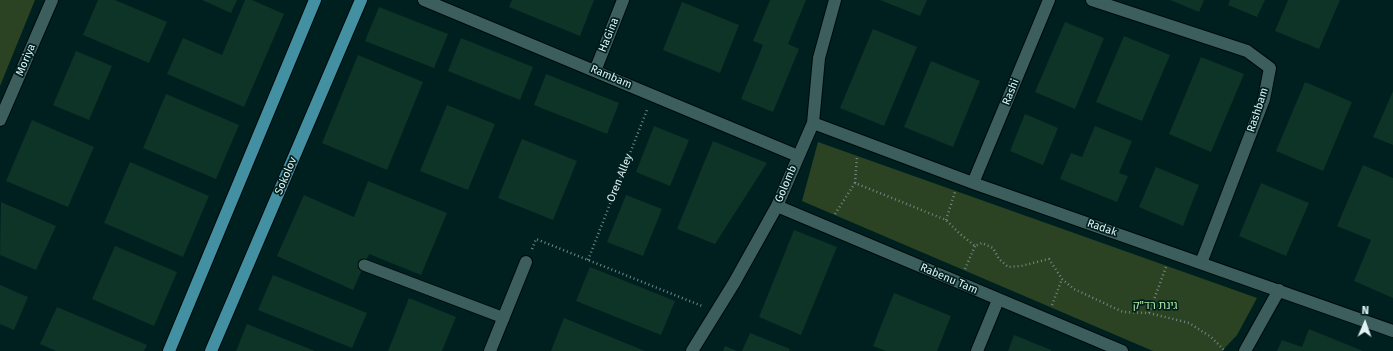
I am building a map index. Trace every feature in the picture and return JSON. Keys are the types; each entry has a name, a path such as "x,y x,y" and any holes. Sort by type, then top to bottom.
{"main road":[{"path":"169,351 315,0"},
{"name":"Sokolov","path":"211,351 361,0"}],"street":[{"name":"Moriya","path":"0,120 52,0"},
{"name":"Rambam","path":"424,0 798,156"},
{"name":"HaGina","path":"595,71 623,0"},
{"name":"Golomb","path":"692,351 717,311 777,206 812,123 819,58 836,0"},
{"name":"Rashi","path":"974,183 1049,0"},
{"name":"Rashbam","path":"1092,0 1246,51 1270,68 1264,99 1201,263"},
{"name":"Radak","path":"812,123 960,178 1393,331"},
{"name":"Rabenu Tam","path":"777,206 1122,351"},
{"path":"490,351 526,262"},
{"path":"1245,351 1279,290"},
{"path":"977,351 998,300"}],"lane":[{"path":"364,265 504,318"}],"path":[{"name":"Oren Alley","path":"588,260 653,95"},
{"path":"827,227 855,183 858,140"},
{"path":"946,220 960,178"},
{"path":"855,183 946,220 975,246"},
{"path":"526,262 536,239 717,311"},
{"path":"958,283 975,246 982,243 993,248 999,259 1008,267 1021,266 1049,259 1062,279 1074,289 1123,312 1149,313 1189,323 1210,337 1225,351"},
{"path":"1149,313 1171,252"},
{"path":"1047,320 1062,279"}],"green space":[{"path":"0,0 35,0 0,86"},
{"name":"גינת רד\"ק","path":"818,142 1257,298 1237,335 1222,351 1153,351 802,201"}],"building":[{"path":"98,0 115,0 167,22 149,63 83,35"},
{"path":"202,0 237,0 231,13"},
{"path":"245,0 252,0 284,14 244,107 167,74 183,38 222,55"},
{"path":"512,0 594,0 580,36 509,7"},
{"path":"770,0 806,0 788,44 799,49 773,112 741,99 763,45 753,41"},
{"path":"880,0 927,0 920,16"},
{"path":"1170,0 1204,0 1199,12"},
{"path":"1230,0 1265,0 1257,17 1228,5"},
{"path":"1288,0 1340,0 1319,49 1275,31"},
{"path":"682,2 739,25 720,73 663,50"},
{"path":"379,7 448,34 434,68 365,41"},
{"path":"1065,22 1104,38 1075,109 1035,92"},
{"path":"873,29 917,47 884,126 840,108"},
{"path":"1124,36 1170,55 1142,121 1096,102"},
{"path":"461,38 533,67 520,100 448,71"},
{"path":"76,51 112,66 89,120 53,105"},
{"path":"358,55 423,82 387,170 322,143"},
{"path":"1201,57 1244,74 1211,152 1169,134"},
{"path":"931,61 980,81 953,147 904,127"},
{"path":"546,74 619,103 607,134 534,105"},
{"path":"1305,82 1352,102 1323,171 1276,151"},
{"path":"1393,91 1393,145 1373,137"},
{"path":"166,94 239,125 216,179 143,148"},
{"path":"447,105 495,124 468,190 420,171"},
{"path":"1025,114 1058,128 1043,165 1010,151"},
{"path":"32,120 94,147 68,207 6,181"},
{"path":"654,126 689,140 670,186 636,172"},
{"path":"1095,126 1132,141 1119,173 1128,176 1117,202 1060,179 1071,153 1082,157"},
{"path":"522,139 577,161 553,220 498,198"},
{"path":"713,141 767,163 715,244 677,229"},
{"path":"130,162 209,196 183,257 104,223"},
{"path":"1363,165 1393,178 1393,298 1354,281 1371,240 1337,226"},
{"path":"1156,167 1199,185 1183,226 1139,207"},
{"path":"368,181 447,213 421,275 369,254 353,290 277,256 304,195 354,217"},
{"path":"1261,183 1309,203 1286,256 1239,236"},
{"path":"626,195 662,209 643,256 607,242"},
{"path":"1,202 56,226 36,270 0,255"},
{"path":"794,230 837,247 801,335 759,317"},
{"path":"115,246 177,272 154,326 92,299"},
{"path":"590,267 675,301 661,335 576,301"},
{"path":"273,275 367,313 352,348 258,310"},
{"path":"0,285 28,297 14,330 0,324"},
{"path":"894,293 951,316 937,351 886,351 873,346"},
{"path":"409,298 456,317 442,351 388,351"},
{"path":"57,307 147,345 144,351 56,351 40,344"},
{"path":"564,318 645,351 551,351"},
{"path":"247,324 315,351 236,351"},
{"path":"1309,329 1363,351 1277,351 1282,340 1302,347"},
{"path":"750,333 790,349 789,351 742,351"},
{"path":"1014,335 1051,350 1051,351 1008,351"},
{"path":"725,346 737,351 723,351"}]}
